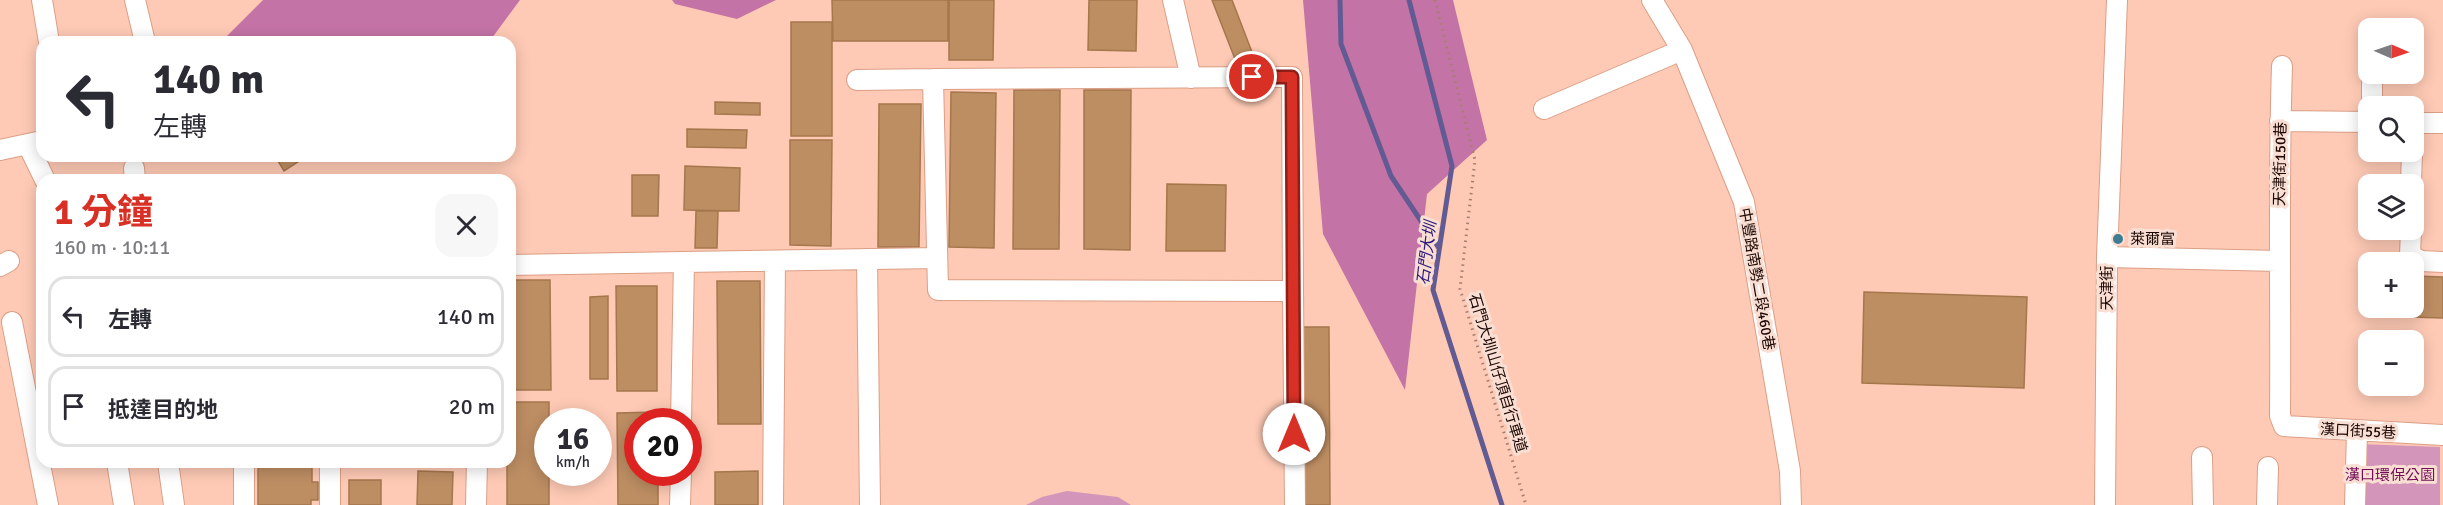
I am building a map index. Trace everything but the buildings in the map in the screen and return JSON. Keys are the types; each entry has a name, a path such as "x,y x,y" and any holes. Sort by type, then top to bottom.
{"street":[{"path":"42,0 48,36"},
{"path":"135,0 144,36"},
{"path":"1173,0 1191,78"},
{"name":"中豐路南勢二段460巷","path":"1652,0 1682,50 1744,202 1790,471 1791,505"},
{"name":"天津街","path":"2105,505 2107,257 2117,0"},
{"path":"1544,109 1682,50"},
{"name":"天津街150巷","path":"2280,416 2279,261 2282,66"},
{"path":"857,81 1292,77 1295,505"},
{"path":"933,79 938,290 1293,291"},
{"path":"2280,121 2358,122"},
{"path":"2424,123 2443,123"},
{"path":"0,150 35,143"},
{"path":"2411,240 2410,255 2421,261 2443,262"},
{"path":"2107,257 2279,261"},
{"path":"516,265 936,258"},
{"path":"867,259 870,505"},
{"path":"773,505 775,261"},
{"path":"681,408 684,262"},
{"path":"12,322 36,444"},
{"name":"漢口街55巷","path":"2280,416 2284,426 2357,432 2443,435"},
{"path":"2355,505 2357,432"},
{"path":"2202,457 2203,505"},
{"path":"2267,505 2268,467"},
{"path":"41,468 48,505"},
{"path":"118,468 124,505"},
{"path":"169,468 174,505"},
{"path":"244,468 244,505"},
{"path":"330,468 330,505"},
{"path":"476,505 477,468"},
{"path":"680,505 681,486"}],"path":[{"name":"石門大圳山仔頂自行車道","path":"1435,0 1475,160 1460,289 1526,505"}],"green space":[{"name":"漢口環保公園","path":"2359,444 2440,447 2440,505 2360,505"},
{"path":"1067,491 1118,497 1131,505 1026,505 1042,497"}],"shaded area":[{"path":"263,0 520,0 493,36 227,36"},
{"path":"672,0 776,0 737,19 675,4"},
{"path":"1303,0 1453,0 1487,140 1427,194 1405,390 1323,234"}],"waterway":[{"path":"1340,0 1341,44 1391,176 1439,248"},
{"name":"石門大圳","path":"1409,0 1452,166 1433,290 1502,505"}],"place":[{"name":"萊爾富","path":"2118,239"}],"route":[{"path":"1252,77 1292,77 1294,434"}]}
